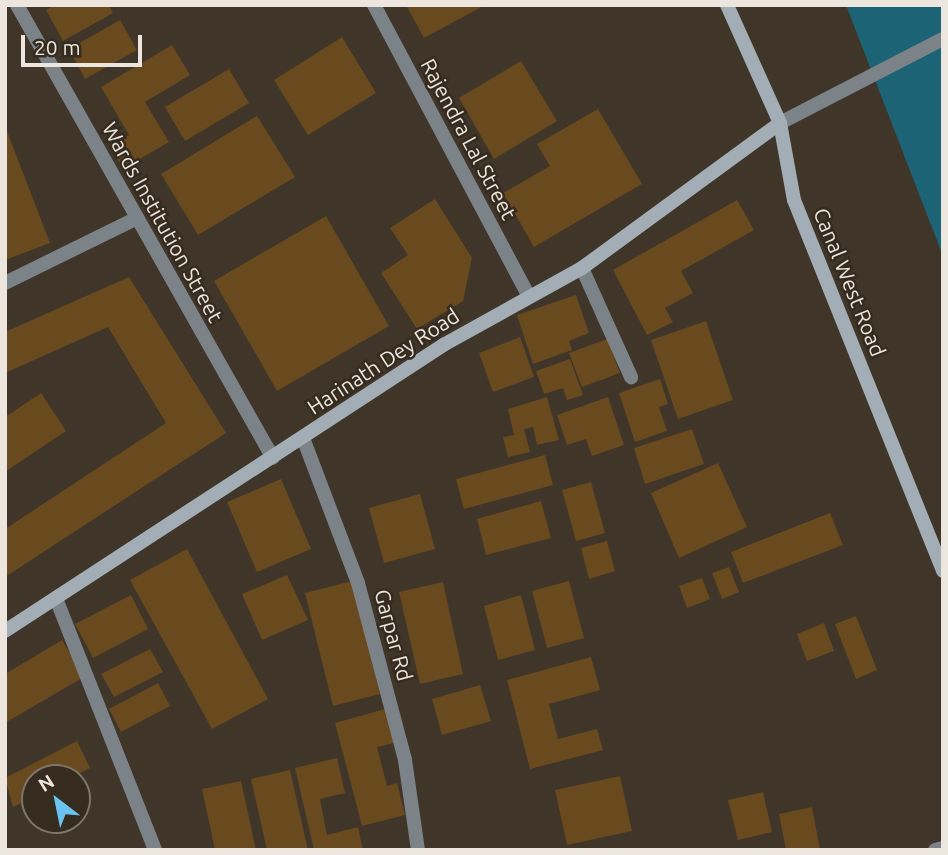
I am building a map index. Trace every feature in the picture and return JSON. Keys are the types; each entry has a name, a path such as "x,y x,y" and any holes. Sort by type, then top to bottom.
{"street":[{"name":"Wards Institution Street","path":"17,5 273,458"},
{"name":"Rajendra Lal Street","path":"374,5 527,293"},
{"name":"Canal West Road","path":"727,5 780,123 794,200 943,571"},
{"path":"780,123 820,99 943,39"},
{"name":"Harinath Dey Road","path":"5,631 57,601 527,293 582,268 780,123"},
{"path":"5,283 137,218"},
{"path":"582,268 631,377"},
{"name":"Garpar Rd","path":"303,438 358,583 405,760 418,850"},
{"path":"57,601 155,850"},
{"path":"935,850 943,848"}],"water":[{"path":"846,5 943,5 943,256"}],"building":[{"path":"55,5 109,5 113,13 63,41 46,10"},
{"path":"406,5 485,5 424,38"},
{"path":"120,20 137,50 85,79 69,49"},
{"path":"342,37 376,93 308,135 274,80"},
{"path":"172,45 190,75 145,102 169,142 123,169 110,146 129,135 101,87"},
{"path":"521,61 557,121 494,159 459,98"},
{"path":"229,69 249,103 185,141 165,107"},
{"path":"598,109 642,184 534,247 503,193 550,166 537,144"},
{"path":"257,116 295,177 198,235 161,174"},
{"path":"5,126 50,243 5,260"},
{"path":"435,199 472,258 463,301 417,329 381,273 408,255 390,228"},
{"path":"737,200 754,230 681,271 693,293 665,308 673,322 647,335 613,270"},
{"path":"326,216 389,326 277,391 214,281"},
{"path":"129,277 226,433 5,577 5,529 166,423 108,327 5,373 5,332"},
{"path":"576,295 589,333 569,341 572,350 533,364 517,315"},
{"path":"706,321 733,400 678,419 651,340"},
{"path":"520,337 534,377 493,392 479,353"},
{"path":"607,339 620,373 582,387 569,353"},
{"path":"570,359 583,395 567,400 563,388 544,394 536,371"},
{"path":"660,379 668,404 659,407 667,431 635,442 619,393"},
{"path":"41,393 66,431 5,472 5,417"},
{"path":"547,397 559,440 537,445 533,427 524,429 530,452 508,457 503,437 514,435 508,409"},
{"path":"608,397 624,445 592,456 586,439 567,445 557,415"},
{"path":"692,429 704,464 645,484 634,448"},
{"path":"545,455 553,485 464,509 456,479"},
{"path":"718,463 747,527 679,558 651,493"},
{"path":"281,479 311,549 257,572 227,502"},
{"path":"591,482 605,533 576,541 562,490"},
{"path":"420,494 435,549 384,563 369,508"},
{"path":"541,501 551,538 486,555 477,519"},
{"path":"830,513 843,545 743,583 731,552"},
{"path":"607,541 615,571 589,579 581,548"},
{"path":"187,549 268,699 212,729 130,580"},
{"path":"729,567 739,592 722,599 712,573"},
{"path":"287,575 308,620 262,640 242,594"},
{"path":"702,578 710,599 687,608 679,586"},
{"path":"352,581 380,694 333,706 305,593"},
{"path":"569,581 584,638 547,648 532,591"},
{"path":"443,582 463,674 420,684 399,592"},
{"path":"131,595 148,629 93,658 75,624"},
{"path":"521,595 535,650 498,660 484,606"},
{"path":"856,616 877,670 856,679 835,624"},
{"path":"824,623 834,651 807,661 797,634"},
{"path":"62,640 84,677 5,723 5,674"},
{"path":"150,649 163,672 114,697 101,674"},
{"path":"591,657 600,690 549,704 558,739 597,729 603,750 530,769 507,680"},
{"path":"158,683 170,706 121,732 109,709"},
{"path":"480,685 491,721 442,735 432,699"},
{"path":"385,709 394,743 377,747 387,786 397,783 405,815 362,826 335,723"},
{"path":"77,741 88,764 32,764"},
{"path":"337,758 345,793 320,799 327,835 358,827 363,850 314,850 295,768"},
{"path":"21,770 21,803 13,807 5,778"},
{"path":"290,770 308,850 267,850 251,779"},
{"path":"620,776 632,831 567,845 555,790"},
{"path":"241,781 256,850 215,850 202,789"},
{"path":"763,792 772,832 738,840 728,800"},
{"path":"812,807 820,850 786,850 779,814"}]}
